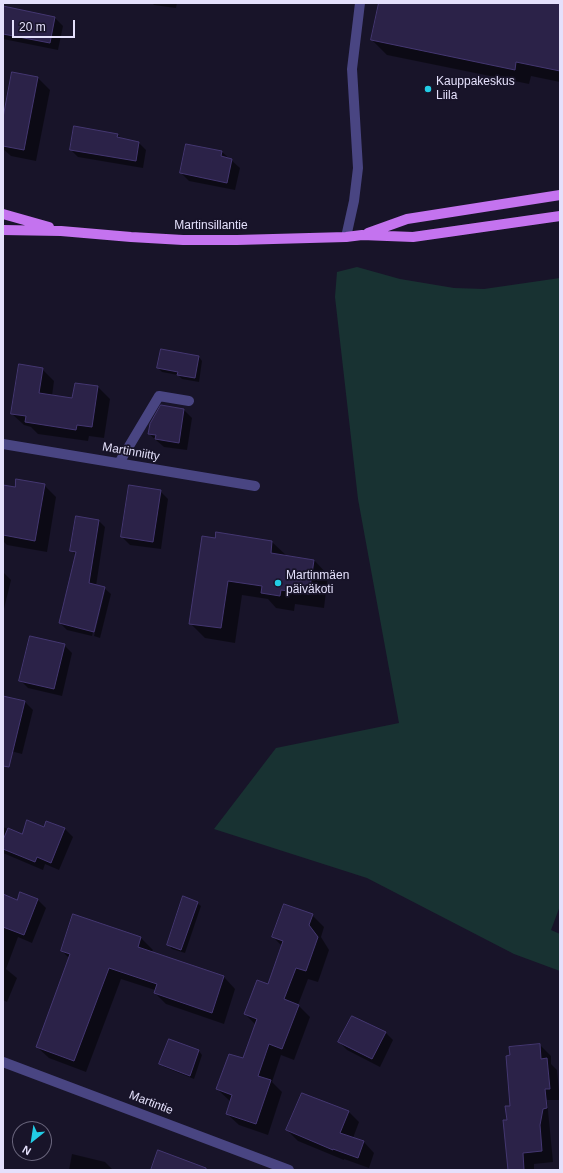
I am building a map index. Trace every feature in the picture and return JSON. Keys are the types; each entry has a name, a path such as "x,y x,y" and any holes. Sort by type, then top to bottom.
{"main road":[{"name":"Martinsillantie","path":"362,235 407,219 560,195"},
{"name":"Martinsillantie","path":"3,214 61,231"},
{"name":"Martinsillantie","path":"3,230 61,231 183,240 346,237 362,235 413,237 560,216"}],"street":[{"path":"346,237 354,201 358,168 352,69 360,3"},
{"path":"119,463 159,396 189,401"},
{"name":"Martinniitty","path":"3,444 255,486"},
{"name":"Martintie","path":"3,1062 289,1170"}],"green space":[{"path":"357,267 400,279 454,288 484,289 560,278 560,906 551,930 560,934 560,971 514,954 367,878 214,829 276,748 399,723 358,499 335,297 337,272"}],"building":[{"path":"379,3 560,3 560,71 516,62 515,70 371,40"},
{"path":"3,6 55,17 50,43 3,34"},
{"path":"12,72 38,77 24,150 3,146 3,118"},
{"path":"74,126 118,134 117,137 139,142 136,161 70,150"},
{"path":"186,144 222,151 221,156 232,159 227,183 180,173"},
{"path":"161,349 199,356 195,378 177,375 178,372 157,368"},
{"path":"19,364 43,368 39,393 72,398 75,383 98,386 92,427 77,425 76,430 25,422 26,416 11,414"},
{"path":"161,405 184,409 179,443 155,439 156,435 148,434 150,424"},
{"path":"16,479 45,484 35,541 3,535 3,485 15,487"},
{"path":"129,485 161,490 153,542 121,537"},
{"path":"76,516 99,520 89,583 105,587 94,632 59,623 76,552 70,551"},
{"name":"Martinmäen päiväkoti","path":"216,532 272,541 271,553 314,560 309,594 281,590 280,596 261,593 262,586 228,581 221,628 189,624 202,536 215,538"},
{"path":"30,636 65,644 54,689 19,681"},
{"path":"3,696 25,701 9,767 3,766"},
{"path":"27,820 44,827 46,821 65,828 51,863 37,857 35,862 3,849 3,840 8,828 22,834"},
{"path":"20,892 38,899 24,935 3,927 3,894 17,900"},
{"path":"183,896 198,902 181,950 167,945"},
{"path":"284,904 313,914 309,925 318,937 306,971 296,968 284,999 299,1005 282,1049 269,1044 258,1076 271,1080 256,1124 226,1114 232,1095 216,1089 229,1054 243,1058 257,1019 244,1014 257,980 268,984 283,941 272,937"},
{"path":"73,914 141,937 138,947 224,976 212,1013 154,993 157,984 109,968 74,1061 36,1047 70,954 61,951"},
{"path":"352,1016 386,1032 372,1059 338,1042"},
{"path":"169,1039 199,1050 190,1076 159,1064"},
{"path":"540,1044 541,1059 547,1058 550,1089 545,1089 547,1108 543,1109 540,1125 542,1151 523,1153 524,1170 508,1170 503,1120 507,1120 505,1106 510,1106 506,1056 510,1055 509,1047"},
{"path":"302,1093 349,1111 340,1133 364,1141 358,1158 333,1150 286,1130"},
{"path":"158,1150 206,1168 206,1170 151,1170"}],"place":[{"name":"Kauppakeskus Liila","path":"428,89"},
{"name":"Martinmäen päiväkoti","path":"278,583"}]}
